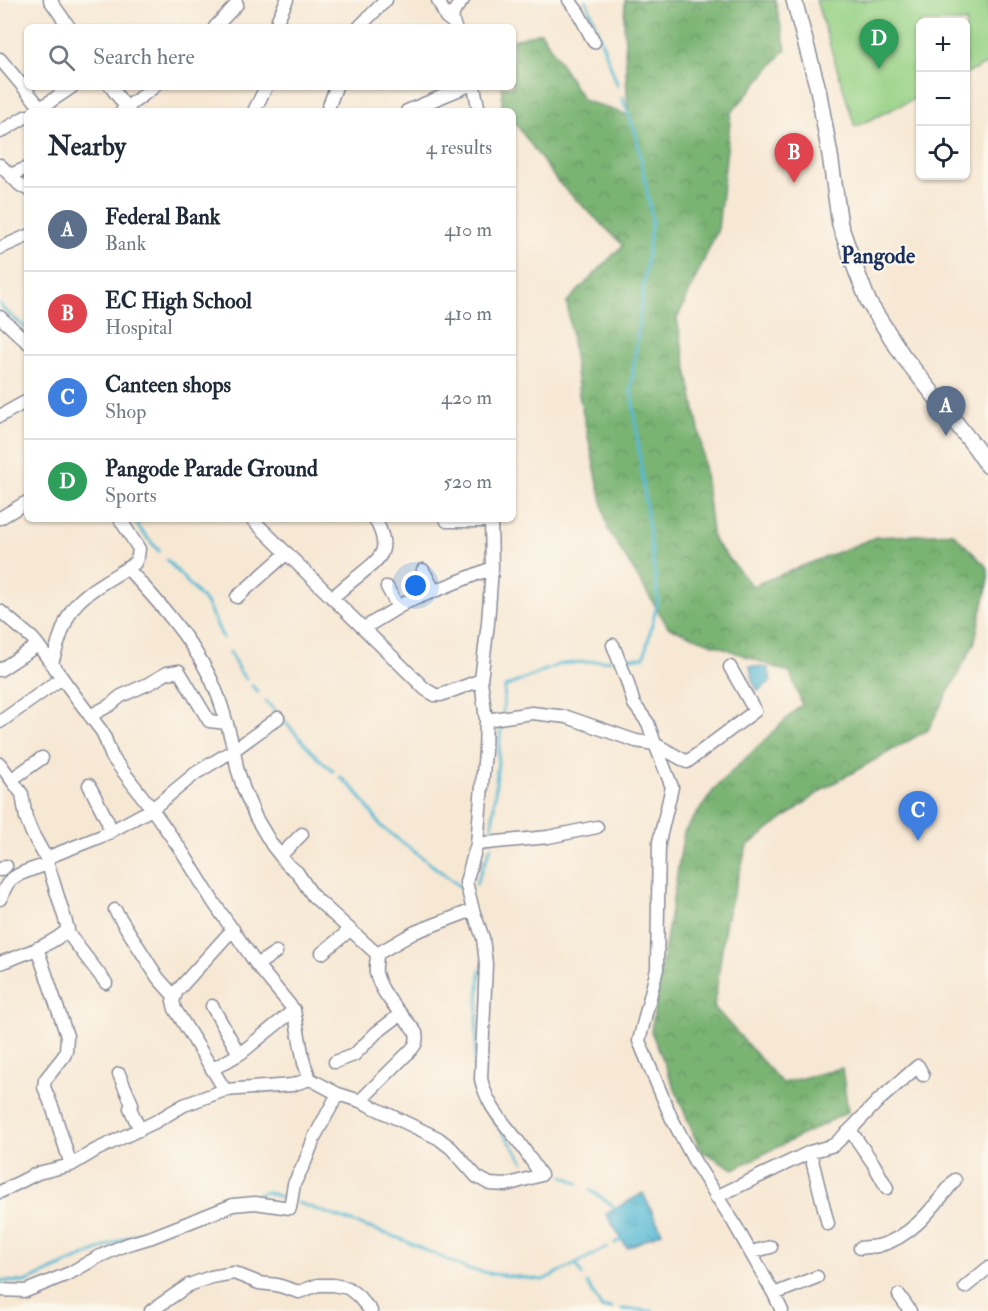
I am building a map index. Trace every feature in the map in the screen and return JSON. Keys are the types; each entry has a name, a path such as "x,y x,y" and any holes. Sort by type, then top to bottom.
{"main road":[{"path":"794,0 818,89 840,225 855,270 869,303 903,356 988,466"}],"street":[{"path":"50,0 67,24"},
{"path":"277,24 287,0"},
{"path":"362,24 386,0"},
{"path":"438,0 446,17 453,24"},
{"path":"453,24 454,11 463,0"},
{"path":"569,0 579,12 594,42"},
{"path":"218,24 237,4"},
{"path":"0,59 24,90"},
{"path":"24,90 38,108"},
{"path":"40,108 68,90"},
{"path":"113,90 125,108"},
{"path":"128,108 150,90"},
{"path":"256,108 264,90"},
{"path":"328,108 335,90"},
{"path":"414,108 458,90"},
{"path":"474,90 478,108"},
{"path":"0,132 24,118"},
{"path":"0,165 24,187"},
{"path":"10,175 24,169"},
{"path":"0,248 24,237"},
{"path":"0,317 24,339"},
{"path":"0,416 24,403"},
{"path":"0,518 24,504"},
{"path":"52,663 73,608 84,597 135,563 139,549 122,522"},
{"path":"255,522 425,689 435,695 441,695 481,680"},
{"path":"332,598 375,563 382,554 383,537 376,522"},
{"path":"0,611 32,638 52,663 103,733 112,757 152,808 257,965 294,1010 304,1063 310,1079 338,1094 360,1101 438,1138 451,1148 477,1177 490,1184 506,1185 541,1175 492,1108 482,1086 486,964 483,938 466,882 477,844 485,751 486,720 481,680 492,568 492,522"},
{"path":"237,597 287,554"},
{"path":"127,568 156,599 208,675 227,723 244,790 272,845 287,864 297,872 313,896 377,954"},
{"path":"364,628 407,602 492,568"},
{"path":"423,570 434,590"},
{"path":"387,587 398,607"},
{"path":"0,670 38,645"},
{"path":"613,645 634,704 648,723 672,788 659,842 657,969 639,1041 671,1117 694,1162 735,1223 782,1311"},
{"path":"486,720 532,713 567,717 636,741 655,744 687,762 755,711 730,667"},
{"path":"90,716 121,696 167,673 179,671 209,721 227,723"},
{"path":"0,722 62,678"},
{"path":"0,899 7,883 12,878 109,833 152,808 196,773 234,750 278,718"},
{"path":"12,779 42,758"},
{"path":"0,764 22,794 26,818 47,861 67,932 106,983"},
{"path":"88,785 108,822 109,833"},
{"path":"477,844 548,837 597,827"},
{"path":"281,855 302,834"},
{"path":"116,910 158,978 174,996"},
{"path":"377,954 415,932 473,910"},
{"path":"225,1090 174,1009 173,1000 177,990 233,929"},
{"path":"322,953 350,930"},
{"path":"0,963 37,948 67,932"},
{"path":"37,948 67,1036 64,1056 45,1080 44,1087 71,1165"},
{"path":"257,965 276,952"},
{"path":"360,1101 418,1040 416,1033 388,997 376,972 377,954"},
{"path":"212,1006 239,1054"},
{"path":"213,1069 239,1054 294,1010"},
{"path":"335,1062 354,1054 376,1033 402,1014"},
{"path":"716,1197 810,1152 834,1145 878,1101 918,1066 923,1075"},
{"path":"119,1074 140,1130"},
{"path":"2,1186 38,1173 71,1165 184,1105 225,1090 292,1085 310,1079"},
{"path":"0,1290 26,1291 70,1273 125,1245 152,1237 233,1205 255,1203 290,1208 294,1184 315,1136 338,1094"},
{"path":"850,1130 873,1162 887,1188"},
{"path":"810,1152 828,1224"},
{"path":"860,1248 880,1245 904,1234 925,1218 955,1180"},
{"path":"751,1252 771,1247"},
{"path":"965,1287 988,1268"},
{"path":"151,1311 189,1285 211,1277 234,1273 259,1283 277,1285 298,1292 318,1285 348,1288 371,1311"},
{"path":"774,1294 817,1277"},
{"path":"899,1295 910,1311"}],"green space":[{"path":"625,0 775,0 786,49 731,113 718,229 677,319 701,440 713,540 752,586 876,537 953,533 988,568 988,583 974,644 928,730 825,788 747,846 726,920 714,1007 782,1083 842,1068 848,1112 734,1169 700,1150 651,1031 684,832 716,787 802,704 790,673 668,627 608,529 579,395 567,302 623,245 557,181 516,124 516,108 502,106 502,90 516,90 516,39 541,32 583,100 628,115"},
{"path":"816,0 988,0 988,63 970,72 970,18 916,18 916,98 855,127"}],"water":[{"path":"750,666 768,668 771,681 758,691 753,683"},
{"path":"643,1193 662,1232 627,1248 606,1214"}],"waterway":[{"path":"586,0 618,86"},
{"path":"622,97 636,134 652,218 631,388 658,600 644,657 626,658"},
{"path":"0,304 24,327"},
{"path":"136,522 159,551"},
{"path":"167,560 207,604 223,638"},
{"path":"230,652 239,671 246,679"},
{"path":"503,712 505,687 560,664 611,660"},
{"path":"252,686 258,692"},
{"path":"266,701 318,758 333,771"},
{"path":"491,840 501,727"},
{"path":"340,777 355,790 382,827 463,890"},
{"path":"476,884 491,847"},
{"path":"480,970 473,1088 524,1162"},
{"path":"544,1169 550,1171"},
{"path":"564,1176 578,1183"},
{"path":"590,1190 619,1210"},
{"path":"244,1199 266,1192 284,1198"},
{"path":"298,1203 401,1239 467,1269 543,1280 576,1264 582,1275"},
{"path":"0,1281 25,1282 126,1238 209,1208"},
{"path":"615,1243 624,1238"},
{"path":"576,1264 607,1247"},
{"path":"587,1283 602,1308 612,1308"},
{"path":"622,1309 653,1311"}],"place":[{"name":"Pangode Parade Ground","path":"879,69"},
{"name":"EC High School","path":"794,183"},
{"name":"Federal Bank","path":"946,436"},
{"name":"Canteen shops","path":"918,841"}],"district":[{"name":"Pangode","path":"878,256"}]}
